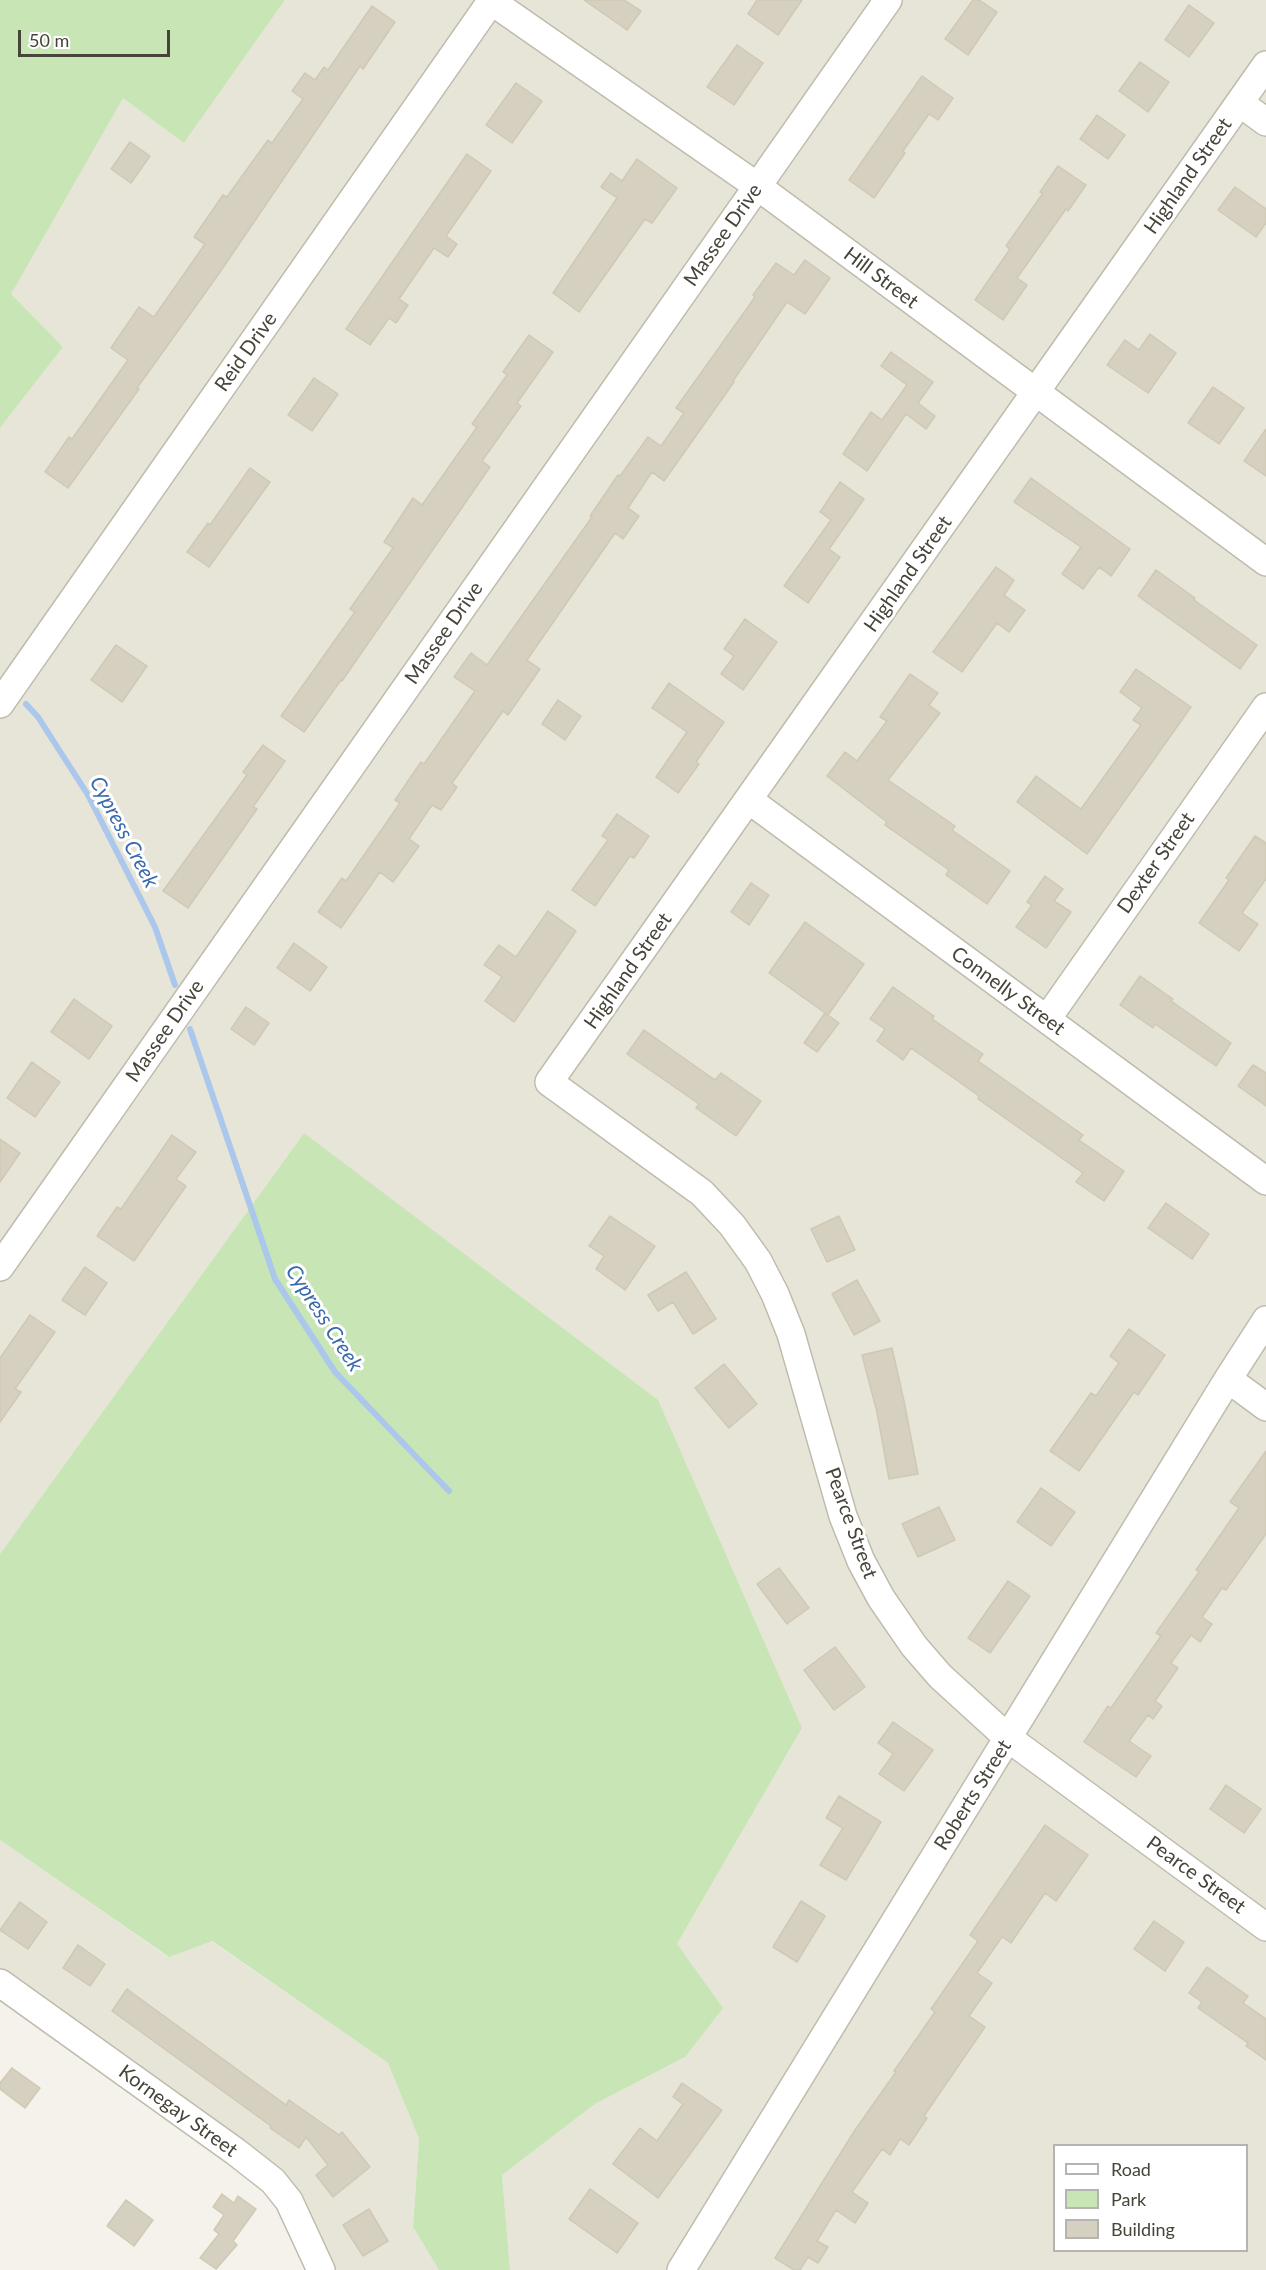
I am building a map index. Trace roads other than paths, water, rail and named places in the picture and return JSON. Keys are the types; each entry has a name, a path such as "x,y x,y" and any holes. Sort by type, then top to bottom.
{"street":[{"name":"Hill Street","path":"491,0 757,186 1266,562"},
{"name":"Reid Drive","path":"0,704 491,0"},
{"name":"Massee Drive","path":"4,1254 888,0"},
{"name":"Highland Street","path":"549,1083 1266,65"},
{"path":"1240,103 1266,122"},
{"name":"Dexter Street","path":"1047,1019 1266,707"},
{"name":"Connelly Street","path":"749,800 1266,1181"},
{"name":"Pearce Street","path":"549,1083 702,1193 732,1225 758,1262 775,1294 791,1334 843,1516 861,1561 881,1598 914,1646 940,1676 1008,1737 1266,1927"},
{"name":"Roberts Street","path":"681,2270 1266,1320"},
{"path":"1228,1379 1266,1407"},
{"name":"Kornegay Street","path":"0,1983 273,2181 289,2201 321,2270"}],"waterway":[{"name":"Cypress Creek","path":"26,704 38,717 88,795 155,927 175,985"},
{"name":"Cypress Creek","path":"190,1029 275,1279 335,1372 449,1491"}]}
